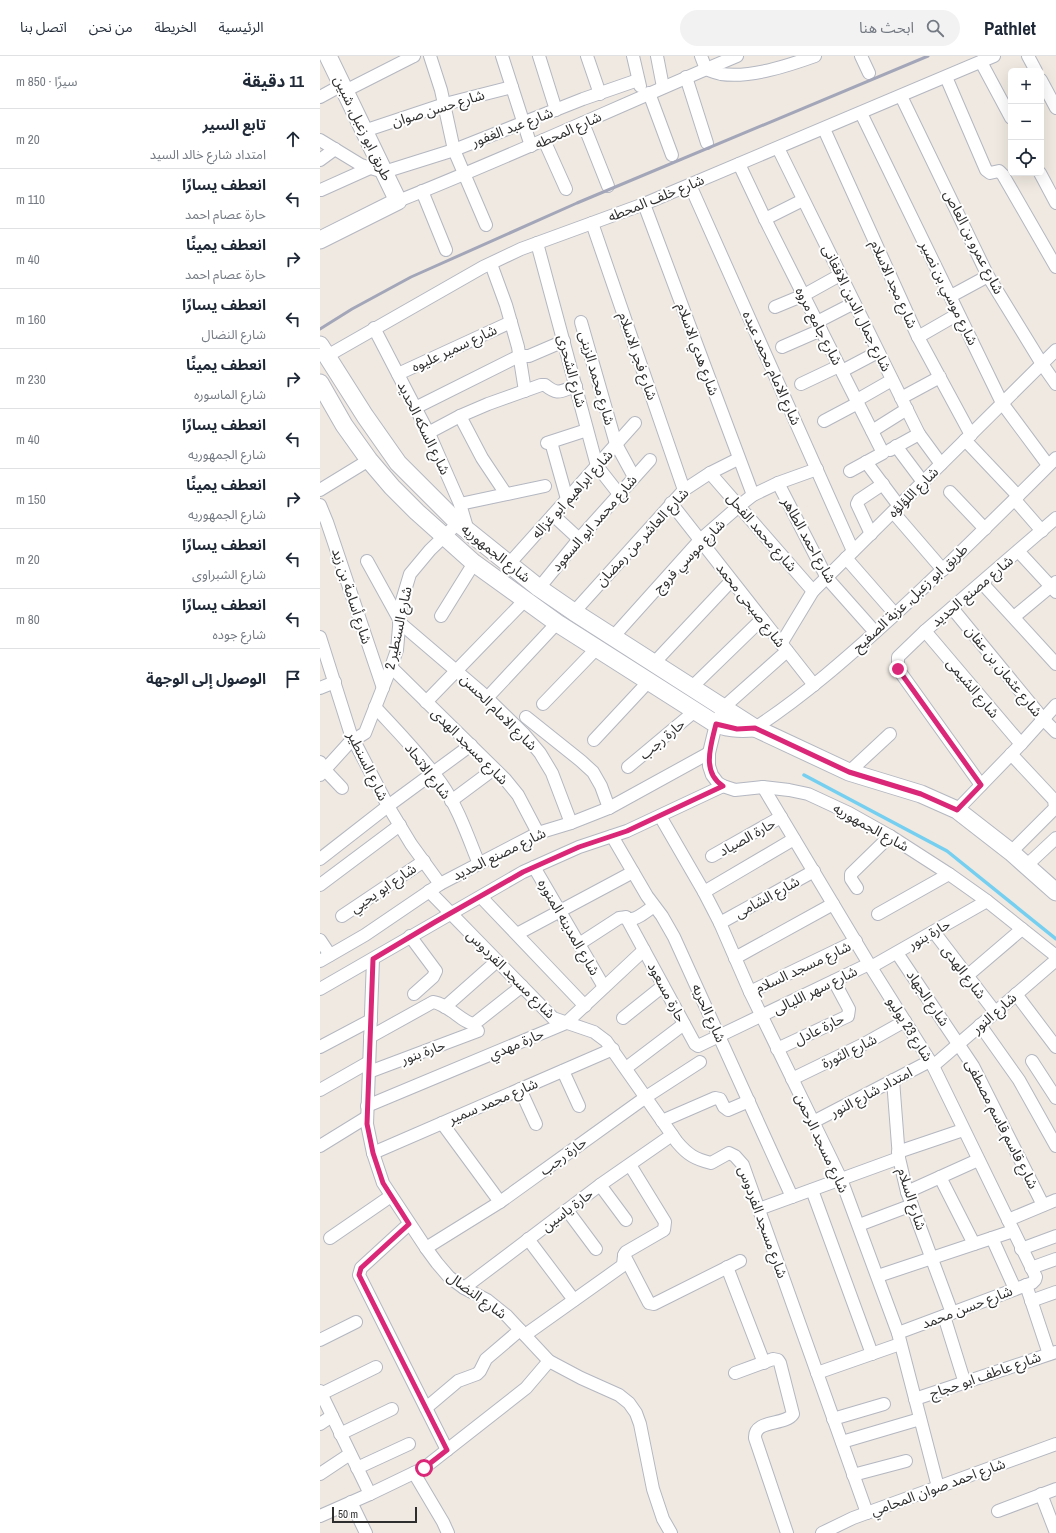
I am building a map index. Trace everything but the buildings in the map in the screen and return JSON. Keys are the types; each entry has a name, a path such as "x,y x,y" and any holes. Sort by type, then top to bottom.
{"main road":[{"name":"طريق ابو زعبل, شبين","path":"328,56 364,131 377,170 398,200"},
{"path":"320,240 398,200"},
{"name":"شارع الجمهوريه","path":"324,350 377,435 398,463 463,527 538,588 755,728 849,772 921,794 957,810 1011,852 1056,892"},
{"name":"شارع الجمهوريه","path":"321,387 344,425 369,460 392,487 417,512 474,563 557,623 716,724 737,729 755,728"}],"street":[{"path":"320,97 344,88 414,56"},
{"path":"430,56 444,104 454,150 486,225"},
{"path":"502,56 531,146"},
{"path":"539,56 556,110"},
{"path":"587,56 600,94"},
{"path":"633,56 638,80 672,155"},
{"path":"657,56 663,87"},
{"path":"701,56 706,69 719,74 746,74 788,65 815,56"},
{"name":"شارع المحطه","path":"398,200 531,146 736,56"},
{"path":"861,56 868,73"},
{"name":"شارع خلف المحطه","path":"324,350 374,328 491,264 537,243 644,204 994,56"},
{"path":"1028,56 1034,68"},
{"path":"981,62 1008,112"},
{"path":"946,76 986,170 990,173 999,172 1003,175 1056,267"},
{"path":"686,77 707,143"},
{"name":"شارع عبد الغفور","path":"320,190 377,170 454,150 523,122 638,80"},
{"path":"1044,86 1056,108"},
{"name":"شارع حسن صوان","path":"364,131 444,104 512,87"},
{"name":"شارع عمرو بن العاص","path":"901,96 988,276 1056,384"},
{"name":"شارع موسي بن نصير","path":"861,113 1002,403 1052,462"},
{"path":"583,123 608,186"},
{"name":"شارع مجد الاسلام","path":"824,129 918,337 940,377 968,438 1042,531"},
{"path":"320,140 361,165 377,170"},
{"path":"544,140 566,189"},
{"name":"شارع جمال الدين الافغانى","path":"778,148 918,434 941,464"},
{"path":"320,160 335,149"},
{"name":"شارع جامع مروه","path":"739,164 765,219 883,453"},
{"path":"1042,176 1056,203"},
{"name":"شارع الامام محمد عبده","path":"690,185 817,469 850,555 895,614"},
{"path":"422,191 446,250"},
{"path":"765,219 803,200"},
{"name":"شارع هدي الاسلام","path":"644,204 738,459 753,495"},
{"name":"شارع فجر الاسلام","path":"592,223 684,490"},
{"name":"شارع الشحرى","path":"537,243 596,466 618,494"},
{"path":"491,264 511,322 525,391"},
{"path":"775,307 804,295 840,275"},
{"path":"951,296 988,276"},
{"path":"782,347 819,326 854,303"},
{"path":"918,337 958,314"},
{"name":"شارع سمير عليوه","path":"398,374 511,322"},
{"name":"شارع محمد الزينى","path":"581,322 616,444 634,477"},
{"name":"شارع السكه الحديد","path":"374,328 428,433 460,504 463,527"},
{"path":"415,408 519,356 528,356 564,341"},
{"name":"شارع اللؤلؤه","path":"784,648 813,591 1056,350"},
{"path":"801,384 878,352"},
{"path":"901,398 940,377"},
{"path":"824,421 892,380"},
{"path":"428,433 460,416 488,404 543,384 556,392 576,386"},
{"path":"872,431 907,409"},
{"path":"460,416 482,458 506,494"},
{"name":"شارع ابراهيم ابو غزاله","path":"509,564 634,423"},
{"path":"567,499 549,442 587,430"},
{"path":"850,471 918,434"},
{"path":"896,446 923,482"},
{"name":"شارع العاشر من رمضان","path":"574,612 684,490 710,473 738,459"},
{"path":"320,490 369,460"},
{"name":"شارع محمد ابو السعود","path":"538,588 618,494 650,460"},
{"path":"866,462 883,484 896,509 943,570"},
{"name":"طريق ابو زعبل, عزبة الصفيح","path":"755,728 776,715 814,685 875,632 943,570 1052,462"},
{"name":"شارع موسي فروج","path":"613,637 700,540 739,506 753,495 778,483 817,469"},
{"name":"شارع محمد الفحل","path":"710,473 813,591"},
{"name":"شارع احمد الطاهر","path":"778,483 827,578 875,632"},
{"path":"871,534 857,504 859,500 883,484"},
{"path":"460,504 545,486"},
{"path":"950,492 985,529"},
{"name":"شارع صبحى محمد","path":"671,503 814,685"},
{"name":"شارع أسامة بن زيد","path":"320,505 383,688"},
{"path":"553,515 580,539"},
{"name":"شارع مصنع الحديد","path":"981,785 898,669 898,657 925,631 1019,552 1056,518"},
{"name":"شارع السنطير 2","path":"322,769 354,739 365,733 392,667 397,650 401,604 410,574 444,536 463,527"},
{"path":"1014,618 1054,587 1019,552"},
{"path":"367,561 399,620"},
{"path":"441,616 474,563"},
{"path":"654,663 732,581"},
{"path":"982,583 1056,664"},
{"path":"426,702 525,600"},
{"name":"شارع عثمان بن عفان","path":"952,608 1044,720 1056,732"},
{"path":"692,687 762,619"},
{"name":"شارع الامام الحسن","path":"399,620 487,698 524,734 540,753 552,774 571,823"},
{"path":"487,698 557,623"},
{"name":"شارع الشيمى","path":"925,631 1021,744"},
{"name":"شارع السنطير","path":"320,640 324,661 335,682 354,739 388,806 440,884"},
{"path":"542,704 597,648"},
{"name":"شارع صبحى محمد","path":"724,707 784,648"},
{"name":"شارع مسجد الهدى","path":"392,667 505,779 518,795 538,833"},
{"path":"320,688 335,682"},
{"path":"594,740 649,682"},
{"path":"957,810 1056,706"},
{"name":"شارع الاتحاد","path":"375,707 420,756 442,784 459,816 479,864"},
{"path":"723,786 718,783 712,775 709,766 709,753 716,724 724,707"},
{"name":"حارة رجب","path":"628,768 695,711"},
{"path":"526,717 593,772 601,786 609,808"},
{"path":"849,772 890,734"},
{"path":"320,859 388,806 471,746"},
{"name":"شارع مصنع الحديد","path":"325,958 365,934 440,884 538,833 571,823 609,808 709,753"},
{"path":"1011,754 1054,800 1055,806 1011,852"},
{"path":"322,769 342,788"},
{"path":"451,801 494,769"},
{"path":"320,989 410,936 534,867 579,847 612,836 660,816 723,786"},
{"name":"شارع الجمهوريه","path":"723,786 735,790 763,787 808,794 849,813 890,836 949,874 987,901 1056,956"},
{"name":"شارع 23 يوليو","path":"763,787 870,966 931,1063 1036,1277 1025,1285"},
{"name":"شارع مسجد الرحمن","path":"660,816 704,892 720,923 734,958 761,1016 841,1179 878,1276 899,1338 938,1487"},
{"name":"حارة الصياد","path":"712,856 781,817"},
{"path":"320,885 400,825"},
{"name":"شارع الحريه","path":"612,836 674,936 792,1197"},
{"path":"857,888 851,879 851,874 890,836"},
{"path":"704,892 794,838"},
{"path":"1026,866 1056,838"},
{"name":"شارع ابو يحيي","path":"342,916 424,861"},
{"name":"شارع المدينه المنوره","path":"534,867 604,987"},
{"path":"517,934 633,872"},
{"name":"شارع الشامى","path":"720,923 814,872"},
{"path":"878,914 949,874"},
{"name":"شارع مسجد الفردوس","path":"429,891 553,1018 594,1032 606,1041 672,1135 686,1152 698,1160 711,1163 730,1153 743,1165 867,1513"},
{"path":"481,896 585,1006"},
{"name":"حارة بنور","path":"870,966 897,953 987,901"},
{"path":"734,958 833,904"},
{"path":"580,944 619,918 634,918 654,906"},
{"name":"حارة مسعود","path":"626,917 695,1044 698,1046 719,1036"},
{"path":"967,976 1022,930"},
{"name":"شارع الهدى","path":"934,932 995,1012"},
{"path":"410,936 436,971 433,977 414,994"},
{"path":"320,940 325,958"},
{"name":"شارع مسجد السلام","path":"750,992 856,941"},
{"name":"حارة مهدي","path":"320,1146 367,1112 566,1023 644,950"},
{"name":"شارع الجهاد","path":"897,953 958,1044"},
{"name":"شارع النضال","path":"373,959 367,1112 373,1153 383,1183 426,1248 450,1277 464,1288 487,1300 507,1316 549,1361 619,1396 629,1403 636,1413 640,1424 653,1489 663,1519 671,1533"},
{"name":"شارع النور","path":"931,1063 958,1044 1056,960"},
{"path":"445,1007 497,961"},
{"name":"شارع سهر الليالى","path":"719,1036 834,981 870,966"},
{"name":"حارة عادل","path":"777,1049 848,1016 849,1009 834,981"},
{"path":"370,1037 431,1003 436,1002 454,1011 470,1023 474,1024 522,986"},
{"path":"623,1018 663,986"},
{"path":"1016,994 1056,1048"},
{"path":"320,1047 371,1020"},
{"name":"شارع الثورة","path":"792,1079 878,1037 905,1021"},
{"path":"626,1068 684,1024"},
{"path":"980,1025 1019,1080 1056,1146"},
{"name":"حارة بنور","path":"321,1088 369,1067 478,1031"},
{"name":"شارع قاسم قاسم مصطفى","path":"958,1044 976,1072 1043,1205"},
{"name":"شارع محمد سمير","path":"373,1153 613,1049"},
{"path":"1032,1061 1056,1098"},
{"name":"حارة رجب","path":"426,1248 500,1202 646,1097 700,1062"},
{"name":"امتداد شارع النور","path":"813,1122 893,1080 931,1063"},
{"path":"563,1071 579,1106"},
{"name":"شارع السلام","path":"893,1080 899,1155 907,1192 932,1258 948,1314 963,1377"},
{"path":"520,1089 536,1124"},
{"path":"662,1120 713,1098 720,1099 724,1108 728,1110 749,1101"},
{"path":"442,1123 500,1202"},
{"path":"759,1209 841,1179 963,1130"},
{"name":"حارة ياسين","path":"464,1288 600,1185 672,1135"},
{"path":"907,1192 978,1160"},
{"path":"426,1408 458,1382 477,1374 486,1359 522,1332 574,1300 622,1266 626,1252 662,1231 665,1224 630,1164"},
{"path":"940,1177 974,1244"},
{"path":"600,1185 626,1220"},
{"path":"812,1190 872,1354"},
{"path":"330,1238 391,1196"},
{"path":"878,1276 992,1238 1043,1205 1056,1200"},
{"path":"859,1225 912,1204"},
{"path":"567,1210 596,1249"},
{"path":"409,1224 361,1268 359,1275 447,1450"},
{"path":"1021,1249 1056,1236"},
{"path":"992,1238 1025,1285 1053,1353"},
{"path":"528,1239 574,1300"},
{"path":"624,1255 649,1303 654,1304 740,1261"},
{"path":"1031,1268 1056,1259"},
{"path":"728,1267 764,1362"},
{"name":"شارع حسن محمد","path":"817,1372 872,1354 899,1338 948,1314 1025,1285"},
{"path":"1031,1301 1056,1292"},
{"path":"320,1340 356,1322"},
{"name":"شارع عاطف ابو حجاج","path":"915,1399 1053,1353"},
{"path":"735,1373 773,1359 779,1361 793,1411 792,1416 760,1428 754,1435 787,1533"},
{"path":"320,1516 414,1474 526,1388 549,1361"},
{"path":"370,1494 321,1393 376,1367"},
{"path":"834,1419 884,1404"},
{"path":"340,1434 392,1409"},
{"path":"320,1424 332,1416"},
{"path":"842,1442 920,1419"},
{"path":"357,1468 409,1444"},
{"name":"شارع احمد صوان المحامي","path":"822,1533 853,1518 1056,1444"},
{"path":"320,1474 350,1454"},
{"path":"853,1476 906,1461"},
{"path":"414,1474 440,1516 448,1533"},
{"path":"998,1511 1056,1489"},
{"path":"1041,1494 1056,1533"},
{"path":"350,1502 366,1533"}],"waterway":[{"path":"804,775 947,851 1056,939"}],"railway":[{"path":"320,329 352,309 411,277 577,203 928,56"}],"route":[{"path":"424,1468 447,1450 359,1275 359,1270 409,1224 383,1183 377,1168 367,1124 373,959 435,922 541,863 579,847 627,831 673,811 723,786 718,783 712,775 709,766 709,753 716,724 737,729 755,728 849,772 921,794 957,810 981,785 898,669"}]}
